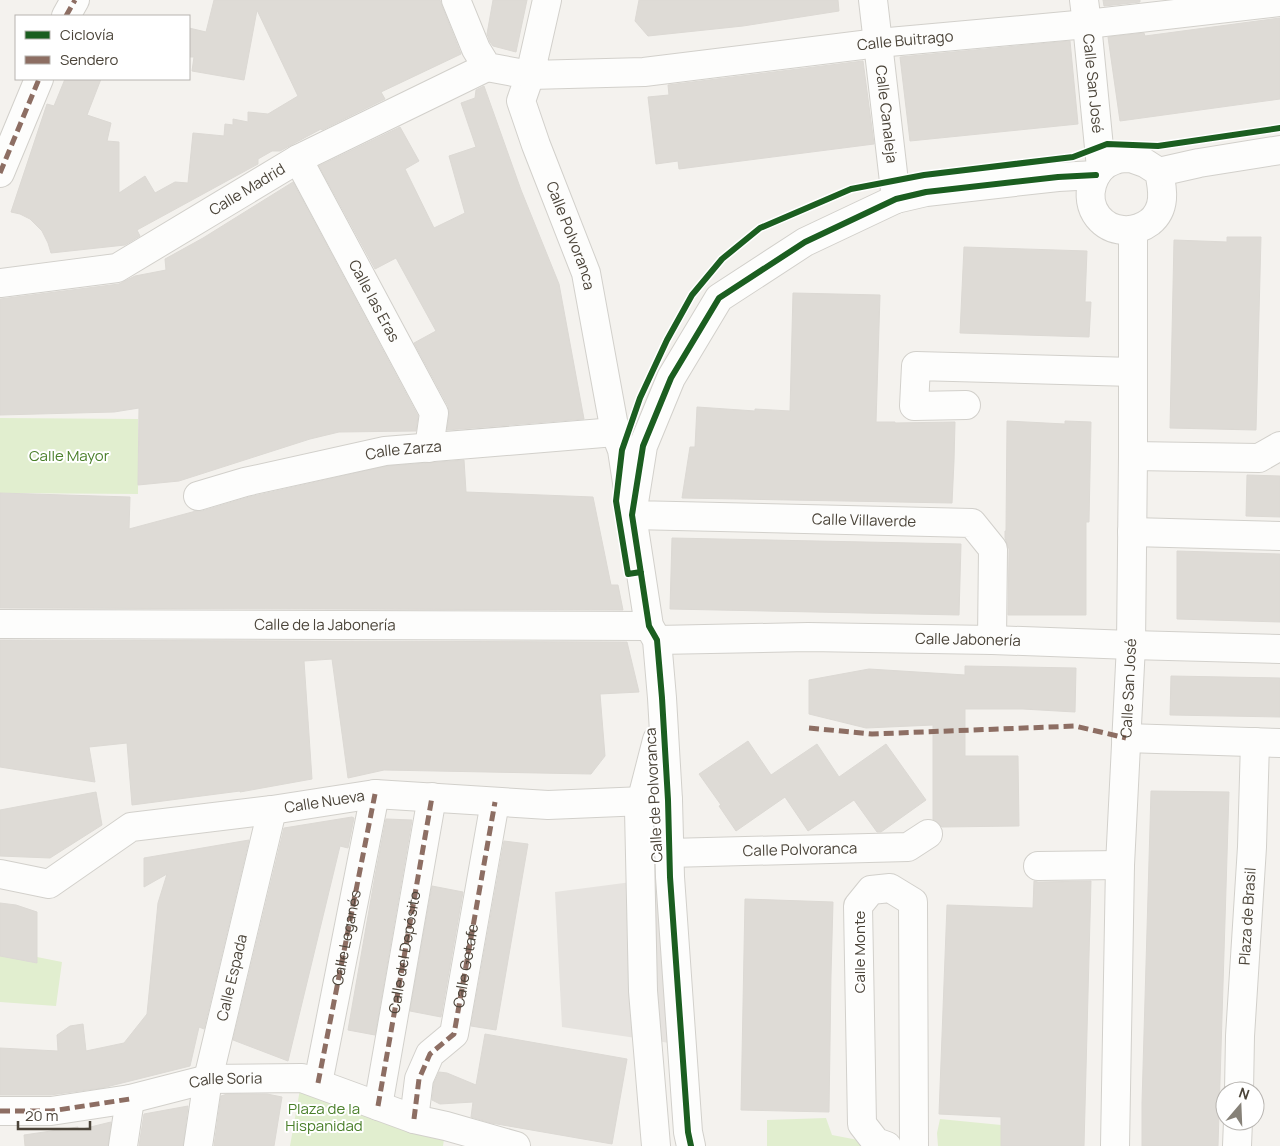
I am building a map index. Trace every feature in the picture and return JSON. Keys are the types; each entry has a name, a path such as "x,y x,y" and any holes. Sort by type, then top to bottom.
{"street":[{"path":"67,15 75,0"},
{"path":"456,0 476,49 487,67 530,75 547,0"},
{"name":"Calle Canaleja","path":"873,0 896,200"},
{"name":"Calle Buitrago","path":"530,75 644,72 878,43 1086,12 1280,2"},
{"name":"Calle San José","path":"1086,12 1098,171"},
{"name":"Calle Madrid","path":"0,283 117,268 298,160 487,67"},
{"name":"Calle Polvoranca","path":"530,75 521,101 536,145 586,273 614,432 622,450 632,515"},
{"path":"0,173 39,80"},
{"path":"1159,172 1199,162 1280,150"},
{"path":"1131,158 1146,163 1159,172 1163,200 1153,220 1133,230 1120,230 1108,226 1098,217 1092,205 1091,194 1092,184 1098,171 1115,160 1131,158"},
{"name":"Calle las Eras","path":"298,160 434,413 429,448"},
{"name":"Calle de Polvoranca","path":"691,1146 688,1132 669,853 662,698 653,633 632,515 643,446 671,378 718,298 805,242 896,200 926,192 1098,171"},
{"name":"Calle San José","path":"1115,1146 1120,865 1131,645 1133,230"},
{"path":"966,405 914,406 916,366 1133,372"},
{"name":"Calle Zarza","path":"198,496 245,482 385,451 614,432"},
{"path":"1133,456 1259,458 1280,446"},
{"name":"Calle Villaverde","path":"632,515 972,523 994,549 992,640"},
{"path":"1132,532 1280,536"},
{"name":"Calle de la Jabonería","path":"0,624 653,633"},
{"name":"Calle Jabonería","path":"653,633 992,640 1280,649"},
{"name":"Calle de Polvoranca","path":"656,1146 643,991 639,810 663,718"},
{"path":"1126,738 1268,743"},
{"name":"Plaza de Brasil","path":"1239,1081 1240,1036 1252,847 1268,743"},
{"name":"Calle Nueva","path":"0,874 49,884 131,827 272,810 375,794 548,805 668,800"},
{"name":"Calle Leganés","path":"318,1084 375,794"},
{"name":"Calle del Depósito","path":"378,1106 432,798"},
{"name":"Calle Getafe","path":"414,1119 419,1079 430,1054 454,1034 495,802"},
{"name":"Calle Espada","path":"198,1146 208,1079 272,810"},
{"name":"Calle Polvoranca","path":"669,853 908,847 928,834"},
{"path":"1038,866 1120,865"},
{"name":"Calle Monte","path":"887,1146 876,1142 862,1124 858,906 871,890 890,888 912,902 914,1146"},
{"name":"Calle Soria","path":"0,1111 51,1111 130,1099 208,1079 302,1078 414,1119 445,1136 516,1146"},
{"path":"123,1146 130,1099"},
{"path":"1237,1146 1238,1131"}],"green space":[{"name":"Calle Mayor","path":"0,418 138,419 138,494 0,493"},
{"path":"0,955 37,963 37,957 62,962 56,1006 0,1002"},
{"name":"Plaza de la Hispanidad","path":"302,1078 446,1126 443,1146 290,1146"},
{"path":"826,1118 832,1135 858,1140 869,1146 767,1146 767,1120"},
{"path":"940,1119 1001,1125 1001,1146 938,1146 937,1133"}],"shaded area":[{"path":"670,877 683,1045 562,1027 555,892"}],"building":[{"path":"214,0 440,0 461,54 381,92 385,99 321,129 280,151 272,151 258,159 258,164 137,230 140,236 125,245 51,253 42,231 30,219 11,212 47,104 54,106 65,80 101,80 87,115 111,123 107,141 119,142 119,193 145,176 155,193 175,182 188,183 193,133 224,136 225,124 233,125 233,119 248,122 248,112 268,114 298,96 257,10 244,80 192,71 194,57 190,57 190,28 206,32"},
{"path":"493,0 527,0 516,52 493,46 490,42 487,34"},
{"path":"639,0 838,0 839,11 743,26 648,36 635,21"},
{"path":"1103,0 1140,0 1140,2 1104,6"},
{"path":"1280,18 1280,99 1120,121 1108,37 1144,33 1145,36"},
{"path":"1070,41 1078,124 910,141 900,57"},
{"path":"863,61 874,144 679,169 678,161 656,164 648,97 669,95 668,85"},
{"path":"484,86 521,190 559,284 584,419 447,430 448,406 414,343 436,331 396,258 375,269 319,166 400,127 419,161 405,169 434,228 465,213 449,156 476,147 461,103 475,98 476,90"},
{"path":"293,182 418,416 416,431 339,432 310,439 179,481 138,485 139,408 114,412 0,415 0,299 119,284 135,276 166,270 165,259 203,238"},
{"path":"1227,237 1261,237 1256,430 1170,428 1174,240 1227,242"},
{"path":"964,247 1087,251 1085,302 1091,302 1089,337 960,333"},
{"path":"793,293 880,295 876,422 955,422 952,503 682,498 690,447 695,447 697,407 755,411 755,409 790,411"},
{"path":"1007,421 1065,424 1065,421 1091,422 1089,522 1086,522 1086,615 1008,615 1009,549 1005,538"},
{"path":"464,460 466,492 593,497 611,585 618,585 623,610 0,608 0,493 130,497 129,529 249,497 387,466"},
{"path":"1247,475 1280,476 1280,517 1246,516"},
{"path":"672,538 961,544 959,615 670,609"},
{"path":"1177,551 1280,554 1280,622 1177,619"},
{"path":"0,640 627,642 639,692 600,694 605,756 591,774 384,770 348,778 332,659 304,661 312,779 240,792 132,805 127,743 89,747 95,782 0,767"},
{"path":"965,666 1076,668 1075,712 1023,709 965,709 965,756 1018,756 1019,826 942,827 933,820 933,725 866,728 809,714 809,680 869,669 965,675"},
{"path":"1171,676 1280,678 1280,717 1170,715"},
{"path":"748,741 771,775 817,744 839,777 886,744 926,800 881,832 877,832 854,800 808,831 785,797 736,831 719,806 721,805 699,774"},
{"path":"1151,791 1229,792 1220,1081 1215,1081 1215,1131 1218,1131 1218,1146 1142,1146"},
{"path":"96,792 102,825 50,858 0,856 0,810"},
{"path":"354,818 348,848 340,846 288,1061 233,1040 284,828"},
{"path":"386,819 412,820 375,1035 348,1030"},
{"path":"249,840 204,1029 199,1027 190,1066 102,1088 50,1095 0,1095 0,1048 58,1051 57,1035 70,1026 83,1024 86,1051 124,1043 147,1014 158,903 167,874 144,887 144,858"},
{"path":"504,841 528,844 496,1030 471,1026"},
{"path":"1034,881 1091,881 1084,1146 1001,1146 1001,1117 939,1114 947,905 1033,908"},
{"path":"432,886 463,892 441,1017 410,1011"},
{"path":"745,899 833,902 829,1112 741,1110"},
{"path":"0,903 16,905 37,912 37,963 0,956"},
{"path":"485,1034 627,1059 612,1144 491,1123 471,1117 473,1102 440,1104 432,1100 434,1083 439,1072 447,1073 476,1085"},
{"path":"227,1094 267,1094 282,1097 274,1146 214,1146 221,1096"},
{"path":"188,1106 183,1146 139,1146 144,1114"},
{"path":"111,1122 108,1146 25,1146 24,1135 78,1127 78,1130"}],"marked path":[{"path":"67,15 75,0"},
{"path":"0,173 39,80"},
{"path":"809,728 872,734 1075,726 1126,738"},
{"path":"318,1083 375,794"},
{"path":"378,1106 432,797"},
{"path":"414,1119 419,1079 430,1054 454,1034 495,802"},
{"path":"0,1111 51,1111 130,1099"}],"cycle path":[{"path":"641,572 628,574 616,501 622,450 640,398 667,340 692,295 722,259 760,228 851,189 924,175 1073,157 1107,144 1158,146 1280,128"},
{"path":"691,1146 688,1132 670,877 668,800 657,640 649,626 632,515 643,446 671,378 719,298 805,242 896,199 926,192 1058,177 1096,175"}]}
